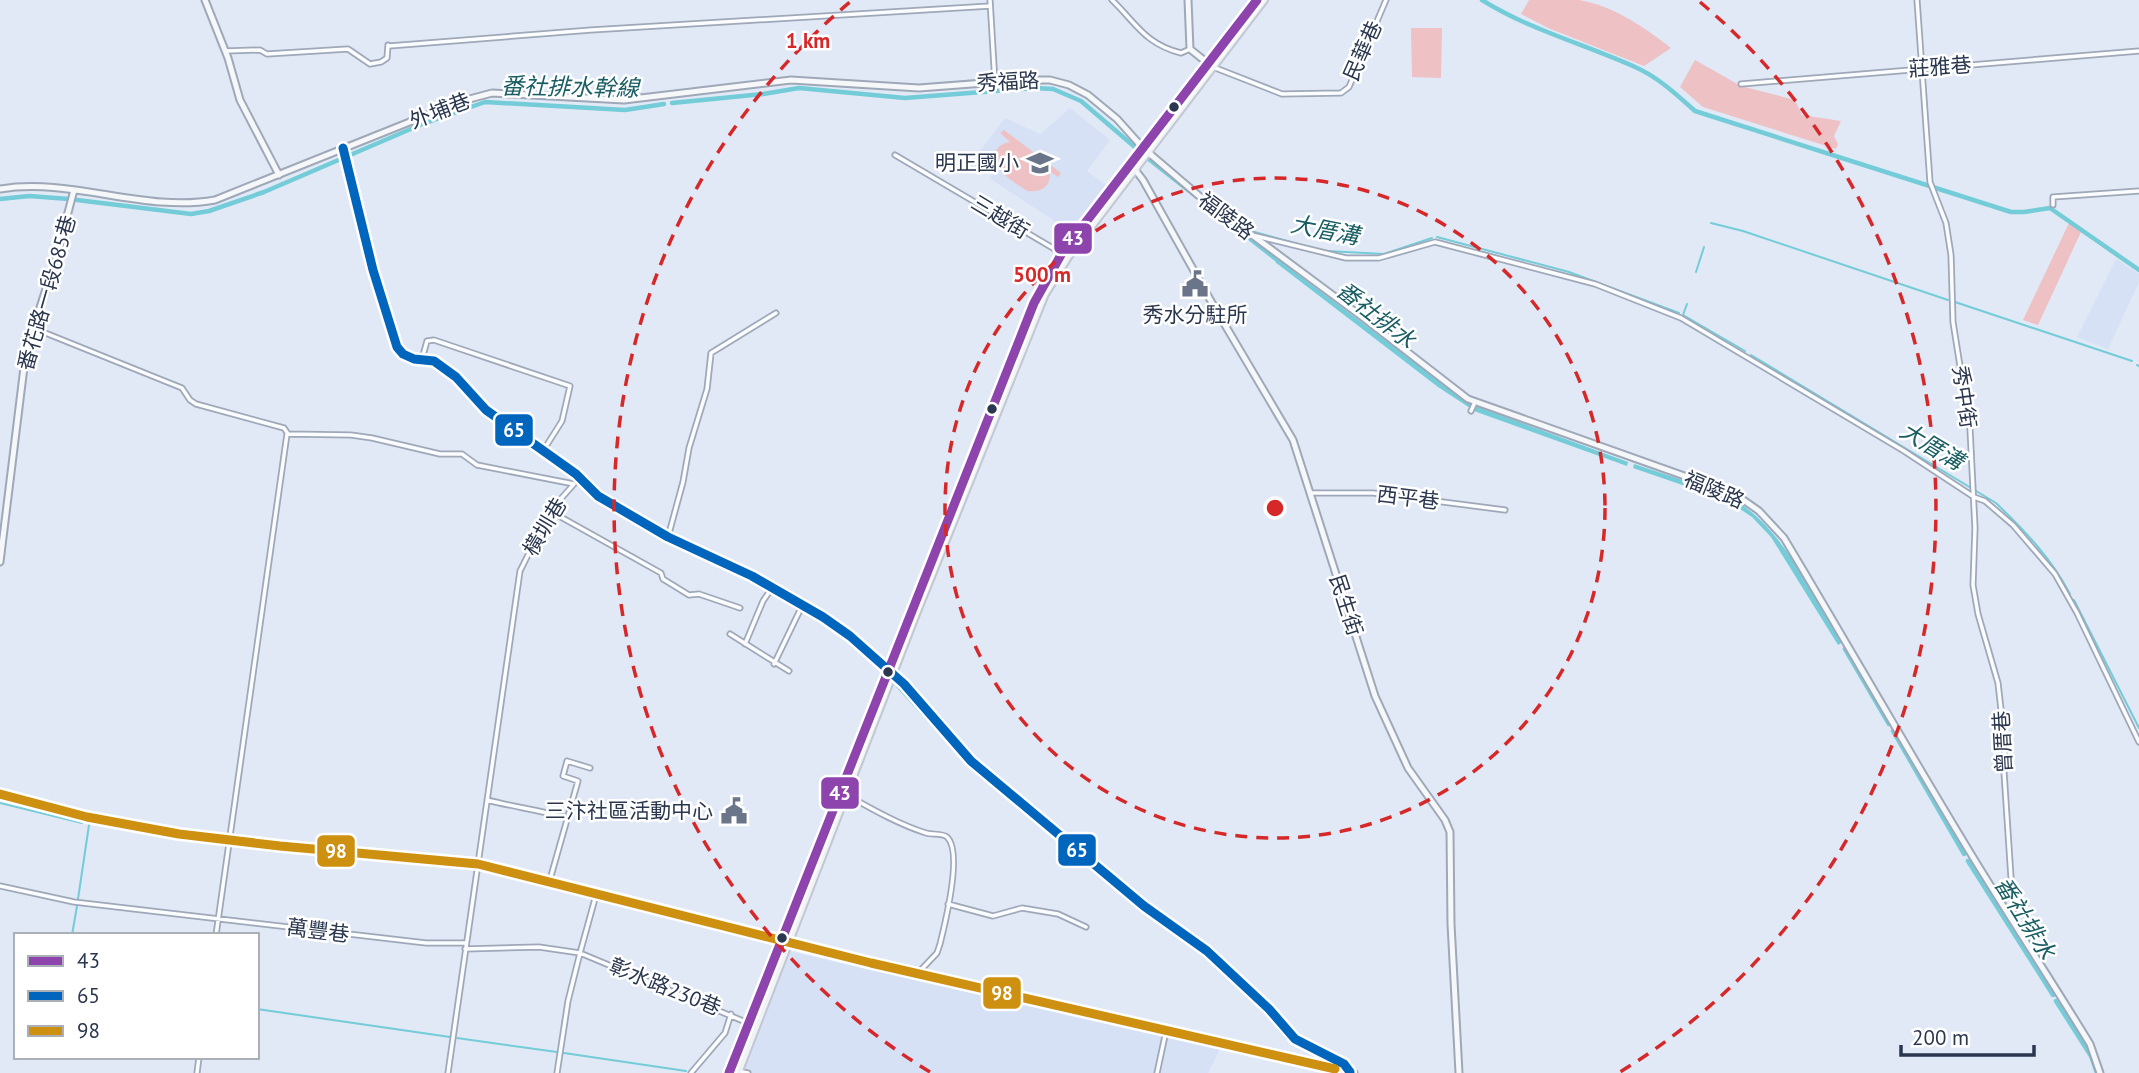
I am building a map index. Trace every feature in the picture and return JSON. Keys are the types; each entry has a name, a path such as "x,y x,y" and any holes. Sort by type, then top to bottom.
{"main road":[{"path":"1210,65 1257,0"},
{"path":"734,1072 995,406 1045,294 1065,255 1134,167 1185,95 1265,0"},
{"path":"734,1072 748,1023 785,942 846,794 890,673"}],"street":[{"path":"205,0 240,100 279,175"},
{"path":"990,0 995,83"},
{"path":"1111,0 1144,37 1157,46 1181,53 1190,48"},
{"path":"1188,0 1190,48 1210,65"},
{"name":"民華巷","path":"1210,65 1282,94 1341,93 1349,88 1386,0"},
{"name":"秀中街","path":"1917,0 1930,182 1946,223 1951,254 1953,322 1970,429 1974,492 1973,564"},
{"path":"225,51 260,50 267,54 348,49 370,64 387,58 388,45 990,6"},
{"name":"莊雅巷","path":"1741,84 2139,51"},
{"name":"外埔巷","path":"0,190 34,187 178,204 215,200 343,148 492,93 624,100 790,80 883,86"},
{"name":"秀福路","path":"883,86 919,88 1050,80 1069,85 1088,95 1117,119 1144,153"},
{"path":"343,148 373,270 397,347 403,354 414,359 434,361 456,376 486,410 576,474 598,496 668,537 724,561 850,636 904,684 971,761 1144,906 1207,951 1269,1009 1295,1039 1344,1064 1352,1072"},
{"name":"福陵路","path":"1144,153 1475,402 1735,494 1769,521 1784,538 1849,644 1898,734 2090,1044 2100,1073"},
{"name":"三越街","path":"895,155 1065,255"},
{"name":"民生街","path":"1134,167 1293,440 1375,696 1408,768 1445,820 1450,832 1459,1073"},
{"name":"番花路一段685巷","path":"0,562 2,524 22,376 33,328 74,191"},
{"path":"2053,205 2053,197 2139,191"},
{"path":"1251,235 1346,258 1379,258 1435,242 1595,284 1681,318 1974,492 2013,525 2055,574 2077,613 2139,742"},
{"path":"668,537 689,448 707,389 711,354 776,313"},
{"name":"橫圳巷","path":"33,328 182,388 196,404 284,428 288,433 351,435 440,454 462,454 477,466 574,484 550,511 519,572 466,946"},
{"path":"422,359 427,341 434,340 570,386 562,421 543,451"},
{"path":"1471,411 1475,402"},
{"path":"216,933 288,433"},
{"name":"西平巷","path":"1310,494 1373,493 1505,510"},
{"path":"550,511 637,558 689,595 698,594 740,608"},
{"name":"曾厝巷","path":"1973,564 1976,607 1998,683 2001,708 2014,923"},
{"path":"745,644 772,588"},
{"path":"774,664 802,605"},
{"path":"730,634 789,671"},
{"path":"549,883 579,781 563,776 567,761 590,768"},
{"path":"0,794 87,817 179,834 478,864 785,942 1352,1072"},
{"path":"846,794 923,832 947,837 955,864 948,904 937,953 918,973"},
{"path":"487,800 567,818"},
{"name":"萬豐巷","path":"0,886 74,902 426,943 539,947 580,953"},
{"path":"557,1073 568,1002 596,894"},
{"path":"948,904 996,916 1012,909 1023,908 1058,914 1086,927"},
{"path":"448,1073 466,946"},
{"name":"彰水路230巷","path":"580,953 748,1023"},
{"path":"691,1073 725,1033 731,1014"},
{"path":"1157,1073 1166,1030"},
{"path":"734,1072 748,1073"}],"shaded area":[{"path":"1529,0 1579,0 1604,7 1639,25 1671,48 1644,66 1548,28 1521,14"},
{"path":"1411,28 1442,28 1441,78 1412,77"},
{"path":"1695,60 1741,86 1795,100 1802,115 1841,121 1834,136 1838,144 1836,149 1703,107 1680,87"},
{"name":"明正國小","path":"1070,108 1110,140 1087,171 1108,187 1074,227 1064,227 989,178 996,170 976,156 1005,118 1040,134"},
{"path":"1004,130 1061,173 1058,177 1050,172 1049,182 1044,188 1027,191 1004,174 995,158 999,147 1010,142 1000,133"},
{"path":"2069,223 2081,232 2038,325 2023,320"},
{"path":"2116,259 2139,274 2139,282 2108,349 2077,337"},
{"path":"788,951 1220,1049 1208,1073 739,1073"}],"water":[{"path":"1280,261 1471,404 1470,408 1438,387 1275,262"},
{"path":"1476,406 1628,462 1627,466 1474,411"},
{"path":"1634,464 1725,494 1723,499 1633,468"},
{"path":"1730,497 1749,510 1780,543 1843,642 1838,645 1771,537 1752,517 1728,501"}],"waterway":[{"path":"1482,0 1538,28 1643,71 1695,111 2011,212 2050,208 2139,270"},
{"name":"番社排水幹線","path":"672,103 799,88 905,98 1034,88 1053,89 1081,101 1150,160 1281,263"},
{"name":"番社排水幹線","path":"77,200 191,214 209,211 264,192 420,125 485,102 625,110 664,104"},
{"name":"番社排水幹線","path":"0,199 29,196 69,199"},
{"path":"1711,223 1743,231 1948,300"},
{"name":"大厝溝","path":"1251,231 1312,248"},
{"name":"大厝溝","path":"1437,237 1569,272 1679,313"},
{"name":"大厝溝","path":"1327,251 1384,254 1432,238"},
{"path":"1696,272 1704,247"},
{"path":"1955,302 2132,361"},
{"path":"1683,315 1687,304"},
{"name":"大厝溝","path":"1683,315 1745,351"},
{"name":"大厝溝","path":"1751,355 1996,503 2037,546 2070,594"},
{"path":"659,535 748,578 807,612 861,651 884,673"},
{"name":"大厝溝","path":"2074,600 2139,728"},
{"name":"番社排水","path":"1845,649 1889,724"},
{"path":"893,682 967,763 1061,839 1129,899 1208,957 1250,995 1287,1039 1339,1068"},
{"name":"番社排水","path":"1893,731 1964,854"},
{"path":"0,803 82,823"},
{"path":"78,899 89,825"},
{"name":"番社排水","path":"1968,861 2053,995"},
{"path":"72,933 77,906"},
{"name":"番社排水","path":"2056,1001 2091,1056 2097,1073"},
{"path":"259,1009 450,1037"},
{"path":"457,1038 557,1052"},
{"path":"564,1053 686,1071"}],"transit line":[{"name":"43","path":"729,1073 1034,303 1062,253 1257,0"},
{"name":"65","path":"343,148 373,270 397,347 403,354 414,359 434,361 456,377 486,410 576,474 598,496 668,537 752,576 823,617 850,636 904,684 971,761 1144,906 1207,951 1269,1009 1295,1039 1344,1064 1350,1072"},
{"name":"98","path":"0,794 87,817 179,834 478,864 871,963 1335,1069"}],"place":[{"name":"明正國小","path":"1040,163"},
{"name":"秀水分駐所","path":"1195,284"},
{"name":"三汴社區活動中心","path":"734,811"}]}
